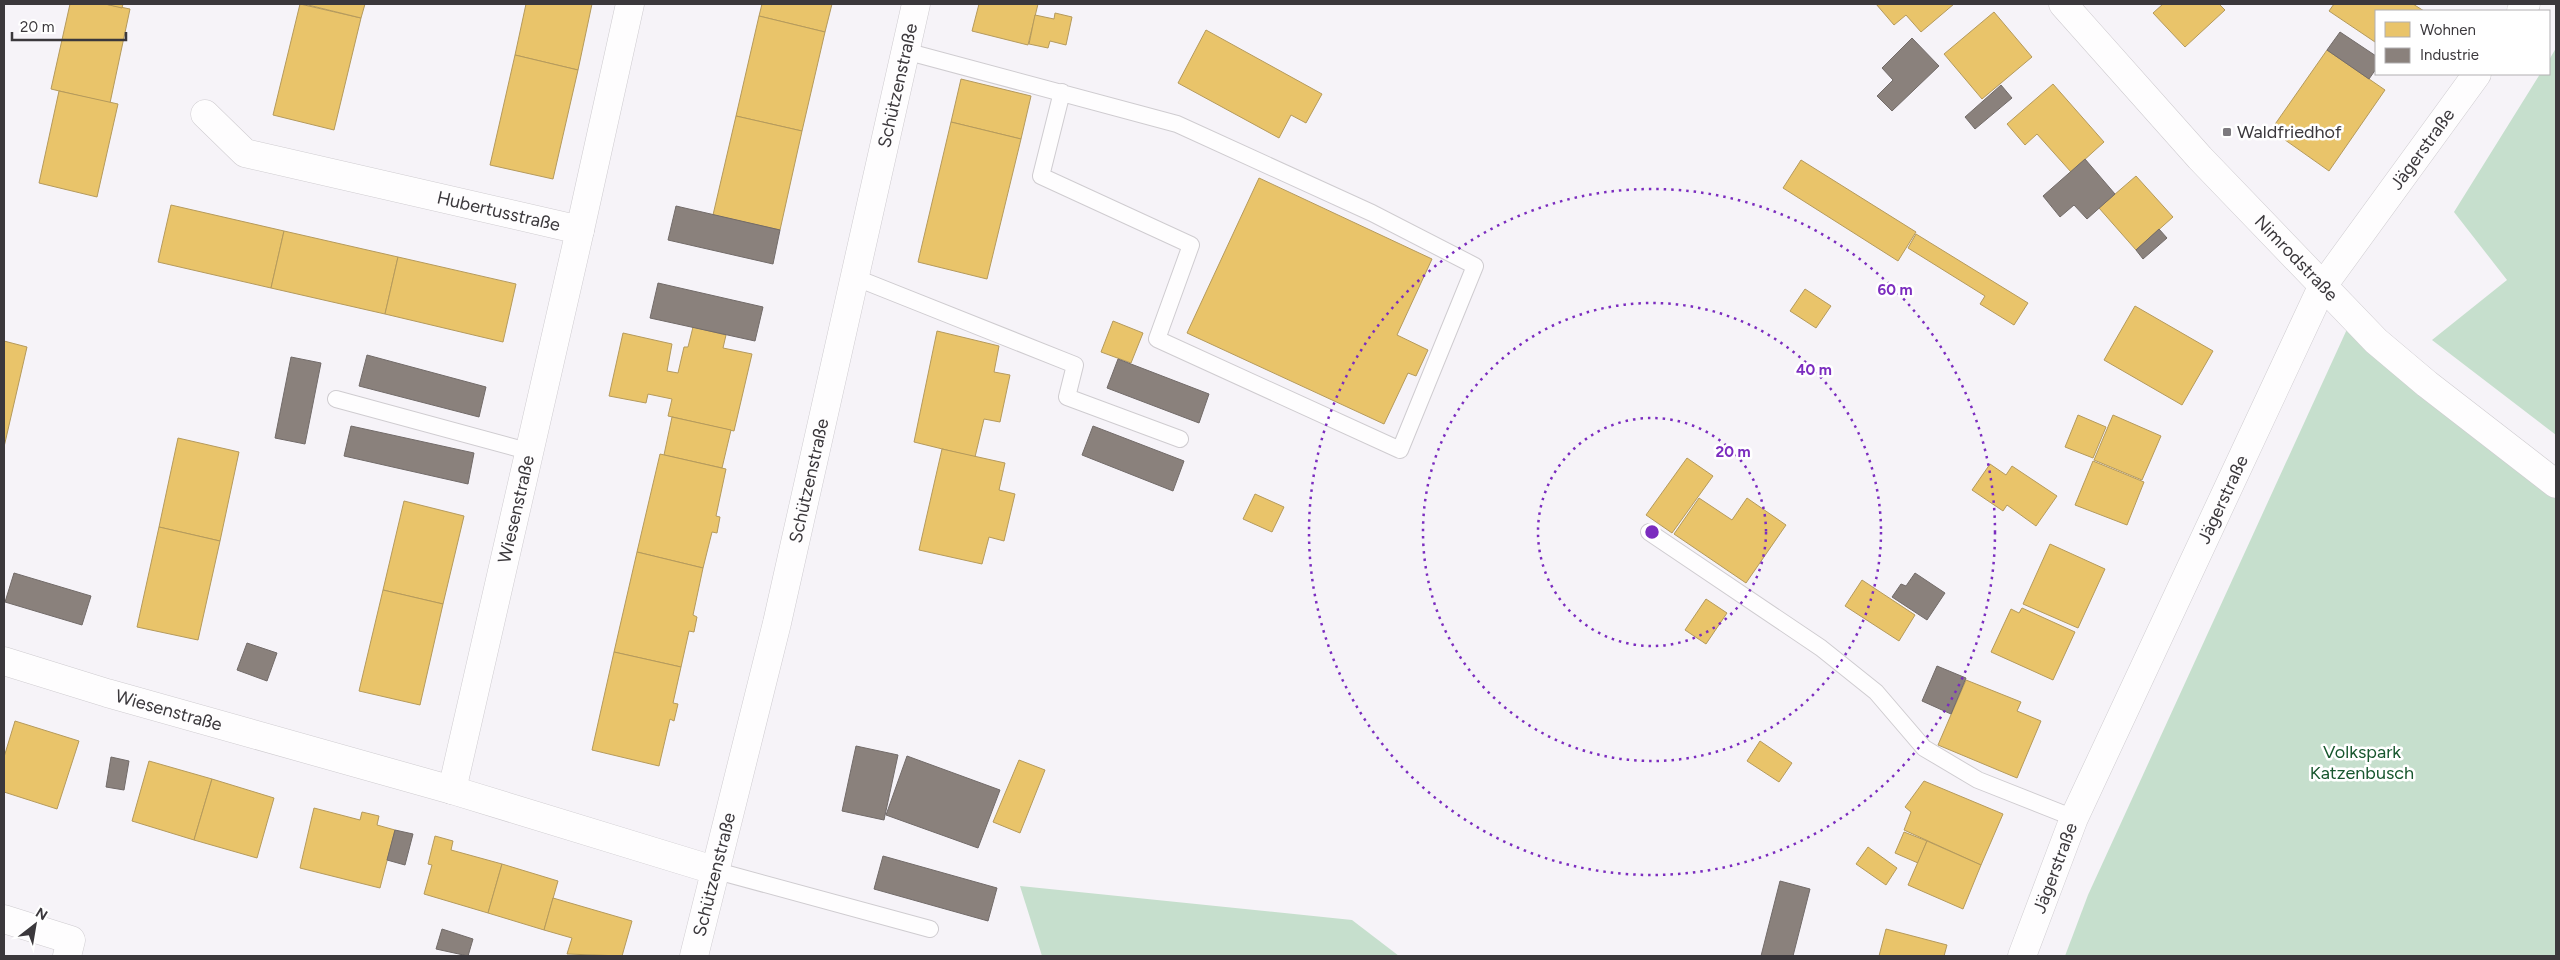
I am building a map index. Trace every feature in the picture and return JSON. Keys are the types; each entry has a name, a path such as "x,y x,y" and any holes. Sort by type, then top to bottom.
{"street":[{"name":"Hubertusstraße","path":"205,114 245,153 580,230 630,4"},
{"name":"Schützenstraße","path":"694,956 717,871 776,623 916,4"},
{"name":"Nimrodstraße","path":"2064,4 2200,158 2376,341 2556,484"},
{"name":"Jägerstraße","path":"2022,956 2074,818 2322,287 2476,75"},
{"name":"Wiesenstraße","path":"452,790 531,452 580,230"},
{"name":"Wiesenstraße","path":"4,661 452,790 717,871"},
{"path":"4,919 71,940 67,956"}],"lane":[{"path":"906,51 1062,92 1177,124 1372,213 1475,266 1400,450 1156,339 1191,245 1041,176 1062,92"},
{"path":"854,277 1075,365 1067,397 1180,439"},
{"path":"336,399 531,452"},
{"path":"1649,532 1821,648 1876,692 1924,748 1978,780 2074,818"},
{"path":"717,871 930,929"}],"green space":[{"path":"2556,48 2556,435 2432,340 2507,280 2454,212 2539,75 2550,75 2550,58"},
{"name":"Volkspark Katzenbusch","path":"2348,327 2556,491 2556,956 2065,956 2088,895"},
{"path":"1020,886 1352,920 1399,956 1042,956"}],"building: Wohnen":[{"path":"70,4 105,4 130,9 110,103 51,89"},
{"path":"105,4 123,4 122,8"},
{"path":"300,4 361,18 334,130 273,115"},
{"path":"304,4 365,4 361,18"},
{"path":"526,4 592,4 578,70 515,55"},
{"path":"762,4 832,4 825,32 759,16"},
{"path":"979,4 1038,4 1028,45 972,31"},
{"path":"1876,4 1954,4 1921,32 1906,15 1894,25"},
{"path":"2163,4 2219,4 2225,10 2185,47 2153,13"},
{"path":"2334,4 2413,4 2422,10 2375,10 2375,42 2329,11"},
{"path":"1994,12 2032,57 1982,99 1944,54"},
{"path":"1055,13 1072,17 1066,45 1050,41 1048,48 1029,44 1035,15 1054,19"},
{"path":"759,16 825,32 802,131 736,116"},
{"path":"1206,30 1322,94 1306,123 1291,115 1279,138 1178,83"},
{"path":"2327,50 2385,90 2329,171 2271,130"},
{"path":"515,55 578,70 553,179 490,165"},
{"path":"961,79 1031,96 1021,139 951,122"},
{"path":"2053,84 2104,142 2071,172 2037,134 2025,145 2007,124"},
{"path":"59,91 118,104 97,197 39,183"},
{"path":"736,116 802,131 780,230 713,215"},
{"path":"951,122 1021,139 987,279 918,262"},
{"path":"1801,160 1916,232 1898,261 1783,188"},
{"path":"2136,176 2173,217 2136,250 2099,208"},
{"path":"1259,178 1432,259 1397,335 1428,350 1416,376 1408,373 1384,424 1187,333"},
{"path":"171,205 284,231 271,288 158,262"},
{"path":"284,231 398,257 385,314 271,288"},
{"path":"1916,234 2028,303 2014,325 1980,304 1985,296 1908,248"},
{"path":"398,257 516,284 503,342 385,314"},
{"path":"1805,289 1831,306 1816,328 1790,311"},
{"path":"2135,306 2213,351 2182,405 2104,360"},
{"path":"1113,321 1143,333 1131,363 1101,352"},
{"path":"693,327 726,335 723,348 752,354 734,431 668,416 672,399 648,394 646,403 609,396 623,333 672,344 667,371 678,373 684,347 688,347"},
{"path":"937,331 999,346 994,372 1010,375 1000,422 984,419 975,457 914,442"},
{"path":"4,341 27,347 4,447"},
{"path":"2078,415 2106,427 2093,458 2065,447"},
{"path":"2113,415 2161,436 2142,480 2094,460"},
{"path":"672,417 731,430 722,468 664,455"},
{"path":"178,438 239,452 220,541 159,527"},
{"path":"942,449 1005,463 999,490 1015,494 1004,541 989,537 982,564 919,550"},
{"path":"660,454 726,469 716,516 720,517 717,533 712,532 703,568 637,552"},
{"path":"1687,458 1713,476 1672,533 1646,515"},
{"path":"2093,461 2144,482 2127,525 2075,505"},
{"path":"1990,464 2006,475 2012,466 2057,496 2036,526 2007,505 2003,511 1972,490"},
{"path":"1255,494 1284,507 1272,532 1243,519"},
{"path":"1699,498 1732,520 1747,498 1786,525 1746,583 1674,534"},
{"path":"404,501 464,516 443,604 383,590"},
{"path":"159,527 220,541 198,640 137,627"},
{"path":"2050,544 2105,569 2078,628 2023,604"},
{"path":"637,552 703,568 693,615 697,617 694,632 689,631 681,667 614,652"},
{"path":"1862,580 1915,615 1899,641 1845,606"},
{"path":"383,590 443,604 420,705 359,691"},
{"path":"1706,599 1727,613 1706,644 1685,630"},
{"path":"2022,608 2075,632 2053,680 1991,652 2011,609 2019,613"},
{"path":"614,652 681,667 673,703 678,704 674,721 670,719 659,766 592,750"},
{"path":"1966,680 2021,702 2017,711 2041,721 2017,778 1938,745"},
{"path":"15,721 79,741 57,809 4,792 4,757"},
{"path":"1760,741 1792,763 1779,782 1747,761"},
{"path":"1019,760 1045,770 1020,833 993,822"},
{"path":"149,761 212,779 194,840 132,821"},
{"path":"212,779 274,798 257,858 194,840"},
{"path":"1924,781 2003,814 1981,865 1904,830 1911,812 1905,807"},
{"path":"314,808 360,820 362,812 379,816 377,825 395,830 380,888 300,868"},
{"path":"1904,832 1927,841 1918,863 1895,853"},
{"path":"435,836 453,841 451,850 502,864 488,913 424,894 432,865 428,864"},
{"path":"1927,841 1981,865 1963,909 1908,885"},
{"path":"1868,847 1897,868 1886,885 1856,864"},
{"path":"502,864 558,881 544,930 488,913"},
{"path":"553,898 632,921 622,956 567,954 572,938 544,930"},
{"path":"1886,929 1947,945 1944,956 1879,956"}],"building: Industrie":[{"path":"2340,32 2375,55 2375,70 2369,79 2327,50"},
{"path":"1912,38 1939,66 1892,111 1877,96 1893,80 1882,68"},
{"path":"2001,85 2012,98 1975,129 1965,117"},
{"path":"2085,159 2115,194 2087,219 2074,205 2060,217 2043,196"},
{"path":"676,206 780,230 773,264 668,240"},
{"path":"2159,229 2167,238 2143,259 2136,250"},
{"path":"658,283 763,307 755,341 650,318"},
{"path":"367,355 486,387 479,417 359,386"},
{"path":"291,357 321,363 305,444 275,438"},
{"path":"1118,359 1209,394 1199,423 1107,388"},
{"path":"351,426 474,453 468,484 344,456"},
{"path":"1093,426 1184,461 1173,491 1082,455"},
{"path":"14,573 91,596 82,625 5,602"},
{"path":"1915,573 1945,593 1927,620 1892,597 1901,584 1906,586"},
{"path":"247,643 277,653 267,681 237,670"},
{"path":"1937,666 1966,678 1951,714 1922,701"},
{"path":"856,746 898,755 884,820 842,811"},
{"path":"907,756 1000,790 978,848 886,815"},
{"path":"111,757 129,761 124,790 106,787"},
{"path":"395,830 413,834 405,865 387,860"},
{"path":"883,856 997,888 988,921 874,889"},
{"path":"1780,881 1810,889 1793,956 1761,956"},
{"path":"442,929 473,939 468,956 436,949"}],"place":[{"name":"Waldfriedhof","path":"2227,132"}]}
